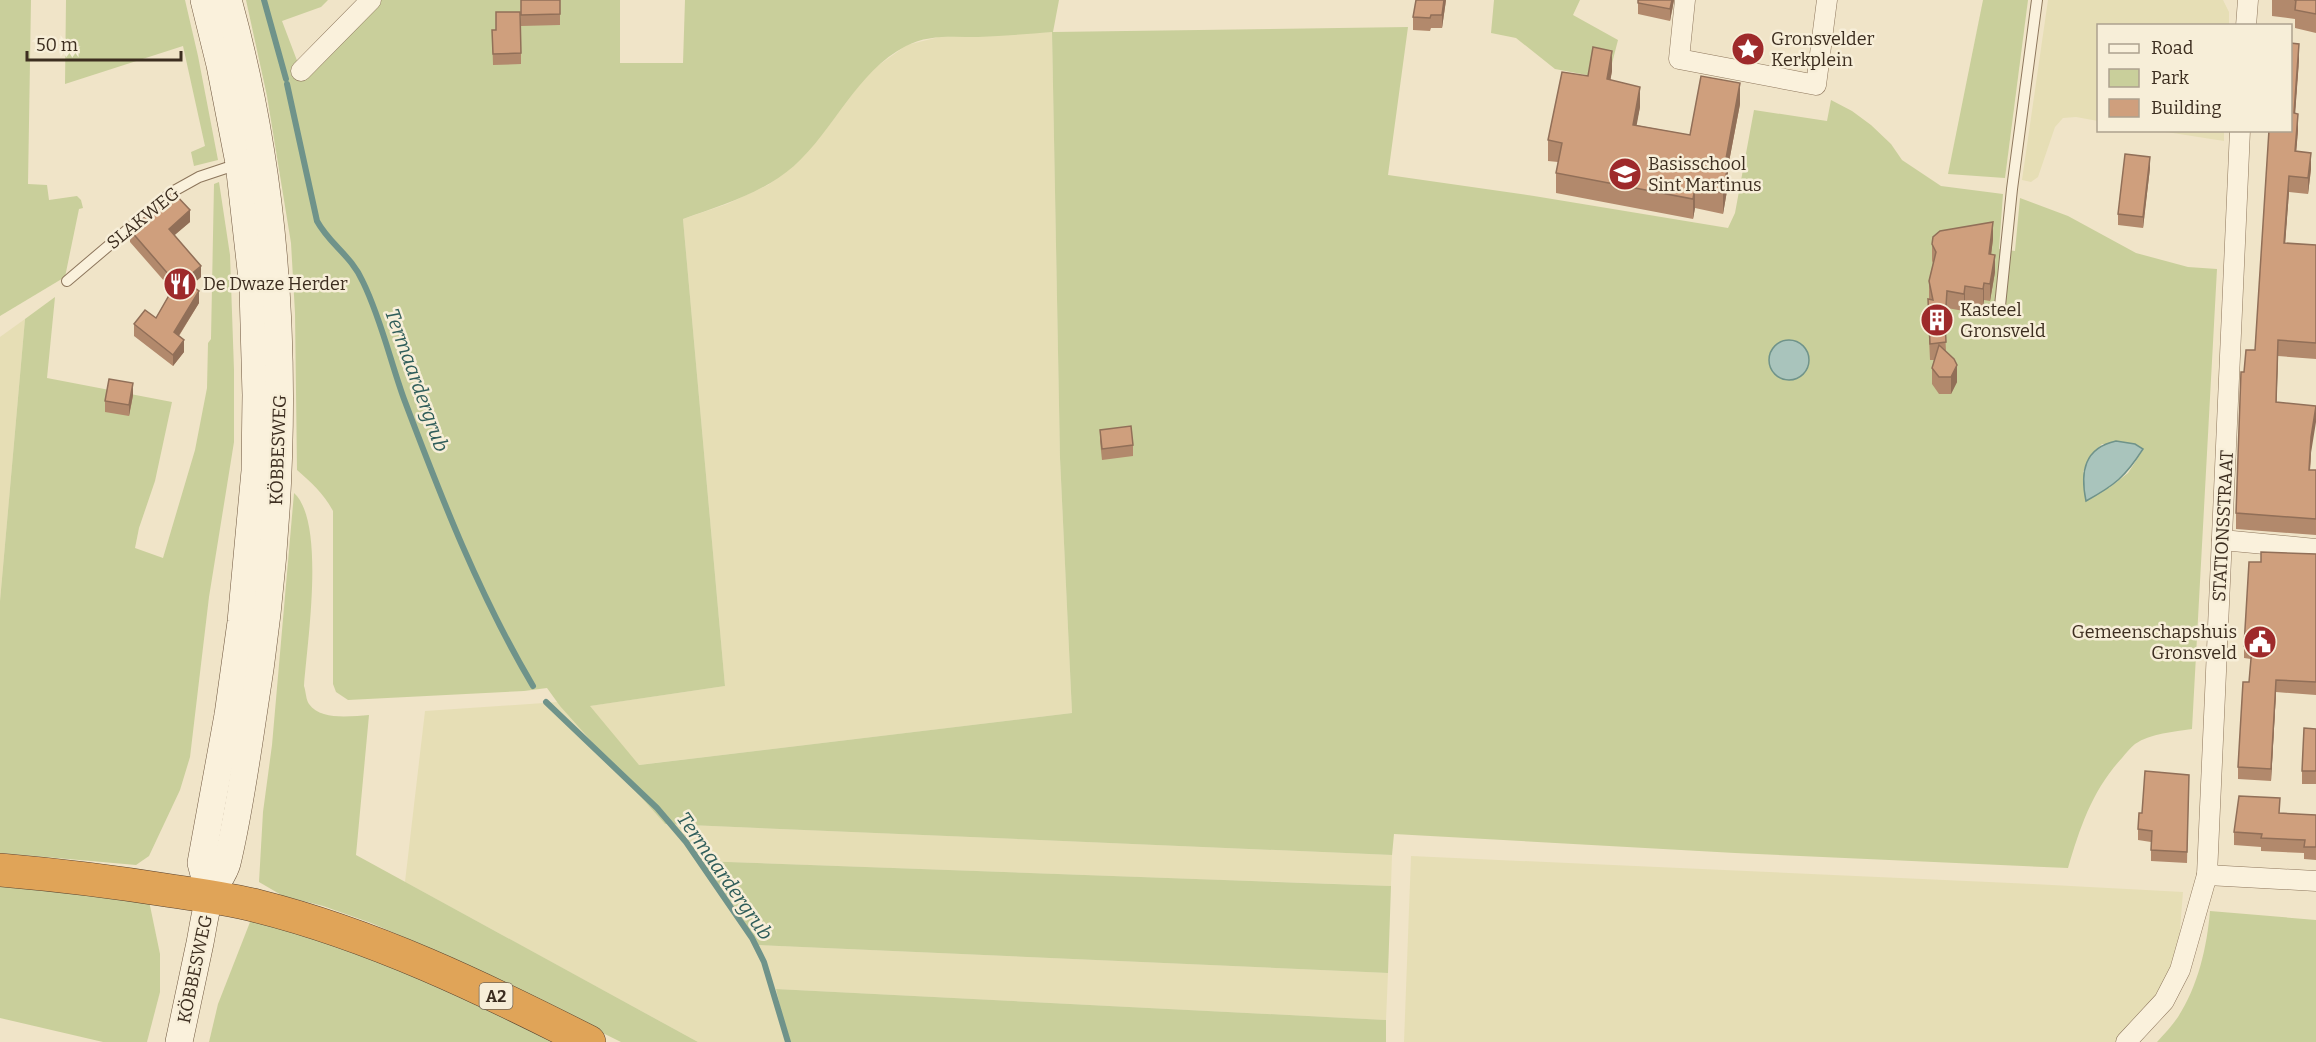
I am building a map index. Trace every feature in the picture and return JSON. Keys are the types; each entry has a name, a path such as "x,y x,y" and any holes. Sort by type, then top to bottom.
{"highway":[{"name":"A2","path":"0,870 66,876 255,905 343,932 401,954 472,984 589,1042"}],"main road":[{"name":"KÖBBESWEG","path":"182,1030 210,897 226,866 261,668 268,609 267,472 280,395 277,295 250,160 220,65 204,0"},
{"name":"KÖBBESWEG","path":"228,0 251,95 250,160"}],"street":[{"path":"301,71 371,0"},
{"path":"1685,0 1679,59 1816,86 1826,5"},
{"path":"2246,24 2248,0"},
{"name":"STATIONSSTRAAT","path":"2126,1042 2164,1001 2176,978 2187,951 2206,875 2240,132"},
{"path":"2222,540 2316,549"},
{"path":"2206,875 2316,881"}],"lane":[{"path":"2000,306 2012,189 2037,0"},
{"name":"SLAKWEG","path":"67,281 172,192 199,177 250,160"}],"shaded area":[{"path":"2048,0 2223,0 2229,12 2229,24 2097,24 2097,121 2076,117 2063,118 2055,127 2038,177 2031,182 2022,180"},
{"path":"1052,32 1060,458 1072,713 638,765 589,706 725,686 683,219 727,204 768,185 795,165 830,124 869,72 907,45 939,37"},
{"path":"2166,132 2224,132 2224,141"},
{"path":"25,319 0,601 0,337"},
{"path":"558,702 665,824 1392,855 1391,886 700,861 731,900 756,945 1388,973 1386,1020 776,989 788,1042 698,1042 405,882 425,711"},
{"path":"1411,856 2183,892 2179,942 2170,977 2122,1042 1404,1042"}],"green space":[{"path":"0,0 31,0 28,184 47,185 49,200 77,196 83,208 79,209 65,277 0,316"},
{"path":"66,0 185,0 218,160 194,166 191,152 205,146 183,46 65,84"},
{"path":"246,0 328,0 321,7 282,21 304,79 380,0 620,0 620,63 683,63 685,0 1059,0 1053,32 1408,27 1388,175 1728,228 1735,213 1754,110 1827,121 1831,100 1852,111 1871,125 1891,144 1902,160 1941,186 2003,194 1999,249 2015,251 2020,198 2068,216 2136,253 2188,267 2217,269 2192,729 2148,737 2128,751 2103,782 2095,796 2077,838 2068,868 1394,834 1392,855 665,824 560,706 547,688 348,700 336,692 333,684 333,511 326,499 297,470 295,313 291,243 267,96","holes":["1052,32 1060,458 1072,713 639,765 590,706 725,686 683,219 756,191 794,166 809,151 859,86 889,57 906,46 932,38","1792,341 1802,346 1781,378 1771,369","2102,444 2135,444 2143,450 2128,473 2109,488 2083,472 2091,455"]},
{"path":"1494,0 1580,0 1573,15 1618,40 1608,79 1555,69 1516,38 1491,33"},
{"path":"1983,0 2028,0 2005,178 1948,174"},
{"path":"219,182 230,255 234,442 209,597 190,757 180,790 149,856 136,865 0,853 0,601 25,319 55,297 47,378 172,402 155,481 139,528 135,548 163,558 195,450 207,388 208,343 211,339 214,184"},
{"path":"294,493 304,508 312,555 311,614 304,686 307,700 314,709 329,715 369,715 356,855 698,1042 621,1042 434,950 371,923 323,906 283,896 259,882 263,812 272,745"},
{"path":"699,861 1391,886 1388,973 756,945 744,922 716,880"},
{"path":"0,881 148,896 160,954 160,992 147,1042 103,1042 0,1018"},
{"path":"2210,911 2316,920 2316,1042 2157,1042 2178,1017 2191,992 2204,952"},
{"path":"252,917 330,936 566,1042 209,1042 218,1004"},
{"path":"776,989 1386,1020 1386,1042 788,1042"}],"water":[{"path":"1789,340 1803,346 1809,360 1803,374 1789,380 1775,374 1769,360 1775,346"},
{"path":"2116,441 2135,444 2143,449 2131,467 2119,479 2086,501 2084,471 2091,455 2105,444"}],"building":[{"path":"521,0 560,0 560,14 521,15"},
{"path":"1416,0 1444,0 1442,15 1431,15 1430,18 1413,17"},
{"path":"1638,0 1672,0 1670,9 1638,3"},
{"path":"2296,0 2316,0 2316,14 2295,10"},
{"path":"496,12 520,12 521,53 493,54 492,30 496,30"},
{"path":"2292,43 2299,44 2294,113 2298,114 2295,151 2311,153 2308,178 2289,176 2284,243 2316,245 2316,343 2278,340 2276,402 2316,406 2309,470 2316,470 2316,519 2236,513 2241,372 2244,372 2246,350 2255,350 2269,132 2292,132"},
{"path":"1593,47 1612,51 1607,79 1640,87 1633,125 1690,135 1701,76 1740,83 1725,164 1728,164 1723,193 1695,188 1693,199 1556,173 1562,143 1548,140 1562,72 1588,76"},
{"path":"2125,154 2150,157 2143,217 2118,214"},
{"name":"De Dwaze Herder","path":"173,192 190,210 169,229 201,266 184,280 199,291 174,332 184,340 173,355 134,324 145,310 156,318 176,283 130,230"},
{"name":"Kasteel Gronsveld","path":"1993,222 1989,254 1995,255 1990,284 1984,283 1983,289 1965,286 1964,294 1947,291 1946,342 1930,344 1928,299 1933,300 1929,281 1936,252 1932,244 1933,237 1940,231"},
{"path":"1939,345 1957,365 1951,377 1939,377 1932,368"},
{"path":"109,379 133,383 129,405 105,401"},
{"path":"1131,426 1133,445 1102,449 1100,430"},
{"path":"2261,552 2316,554 2316,682 2276,680 2271,769 2238,767 2243,682 2249,682 2252,647 2244,646 2249,562 2261,562"},
{"path":"2304,728 2316,729 2316,771 2302,771"},
{"path":"2145,771 2189,775 2187,852 2151,850 2152,831 2138,829 2139,813 2142,813"},
{"path":"2239,796 2280,798 2279,813 2316,815 2316,847 2304,847 2305,840 2261,838 2262,834 2234,832"}],"waterway":[{"name":"Termaardergrub","path":"264,0 286,79"},
{"name":"Termaardergrub","path":"287,84 317,221 328,237 353,264 363,282 380,325 404,399 447,509 495,617 533,686"},
{"name":"Termaardergrub","path":"546,702 657,808 686,842 752,938 764,962 788,1042"}],"place":[{"name":"Gronsvelder Kerkplein","path":"1748,49"},
{"name":"Basisschool Sint Martinus","path":"1625,174"},
{"name":"De Dwaze Herder","path":"180,284"},
{"name":"Kasteel Gronsveld","path":"1937,320"},
{"name":"Gemeenschapshuis Gronsveld","path":"2260,642"}]}
